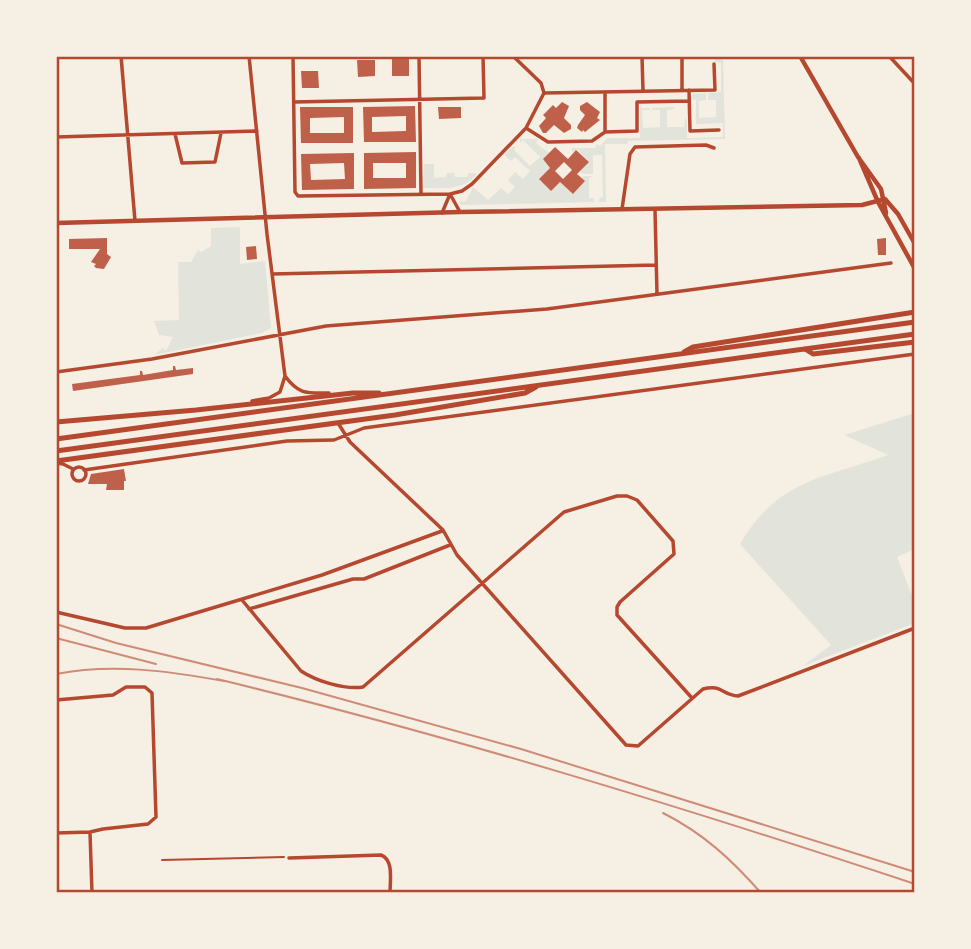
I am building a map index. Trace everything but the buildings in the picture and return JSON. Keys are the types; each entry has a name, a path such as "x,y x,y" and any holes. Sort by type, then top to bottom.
{"highway":[{"path":"680,354 693,347 915,312"},
{"path":"56,439 915,322"},
{"path":"56,451 915,334"},
{"path":"805,349 813,354 915,342"},
{"path":"56,462 338,423 524,393 540,385"},
{"path":"56,422 353,393 392,394"}],"street":[{"path":"121,56 135,221"},
{"path":"219,408 276,395 282,388 285,376 249,56"},
{"path":"293,56 295,192 302,197 450,194 472,184 526,128 544,93 541,83 513,56"},
{"path":"419,56 421,194"},
{"path":"294,102 484,98 483,56"},
{"path":"642,56 643,91"},
{"path":"682,56 682,90"},
{"path":"800,56 858,158 878,202 915,269"},
{"path":"889,56 915,83"},
{"path":"544,93 715,90 715,64"},
{"path":"689,90 690,131 719,130"},
{"path":"605,92 605,132"},
{"path":"526,128 548,142 594,141 605,132 638,131 636,92"},
{"path":"637,102 689,101"},
{"path":"56,137 257,131"},
{"path":"175,134 182,163 215,162 221,133"},
{"path":"622,209 630,154 635,147 706,145 714,148"},
{"path":"858,158 875,178 885,199 898,214 915,244"},
{"path":"450,194 460,212"},
{"path":"442,213 450,194"},
{"path":"56,223 862,205 885,199"},
{"path":"885,199 886,213"},
{"path":"655,209 657,294"},
{"path":"56,372 152,359 326,326 517,312 891,263"},
{"path":"272,274 656,265"},
{"path":"56,462 84,470 287,441 334,440 364,428 915,354"},
{"path":"285,376 293,387 307,393 353,393"},
{"path":"338,423 345,435 443,530 450,545 626,745 638,746 703,689 714,686 725,690 731,696 738,696 915,628"},
{"path":"74,469 72,476 78,480 83,478 84,470"},
{"path":"242,600 301,671 312,677 356,688 370,684 564,512 617,496 627,496 637,500 673,541 674,554 620,602 617,615 692,698"},
{"path":"56,612 114,626 146,628 323,575 443,530"},
{"path":"248,609 353,579 364,579 450,545"},
{"path":"56,700 113,695 126,687 145,687 152,693 156,817 148,824 90,832 56,833"},
{"path":"90,832 92,893"},
{"path":"289,858 386,856 389,861 390,893"}],"path":[{"path":"162,860 280,856 289,858"}],"shaded area":[{"path":"715,56 723,56 725,139 605,144 606,202 599,202 599,198 603,197 602,155 593,155 593,174 583,174 580,171 589,161 577,149 572,153 572,148 596,148 596,144 600,146 607,138 640,138 640,104 642,108 650,108 642,110 643,128 660,127 660,110 652,108 674,107 667,110 667,127 684,127 687,119 687,138 723,137 723,123 696,124 696,100 692,99 693,94 706,93 706,100 699,101 699,118 716,117 716,100 708,100 708,93 721,92 721,63 715,62"},
{"path":"520,139 538,139 536,143 549,153 550,168 539,179 551,191 560,182 573,194 584,182 583,176 593,176 589,178 589,198 594,198 594,202 461,205 459,202 466,201 473,187 488,200 501,188 508,194 515,187 508,180 515,172 523,179 530,171 515,157 511,161 504,154 516,146 514,150 530,166 540,157 523,140 520,143"},
{"path":"424,164 434,164 434,178 446,177 447,173 454,173 455,177 467,177 468,173 477,173 460,186 423,188"},
{"path":"240,227 240,264 265,261 271,328 262,333 154,355 163,348 166,351 173,337 159,335 154,321 179,320 178,262 191,262 198,250 201,252 211,246 211,228"},
{"path":"915,413 915,549 897,557 915,603 915,623 803,666 831,645 740,544 755,522 787,493 823,476 888,455 844,435"}],"railway":[{"path":"56,624 116,643 302,688 521,749 915,872"},
{"path":"56,638 156,664"},
{"path":"56,674 119,669 161,671 224,681"},
{"path":"217,679 393,724 568,774 915,884"},
{"path":"663,813 716,848 761,893"}]}
